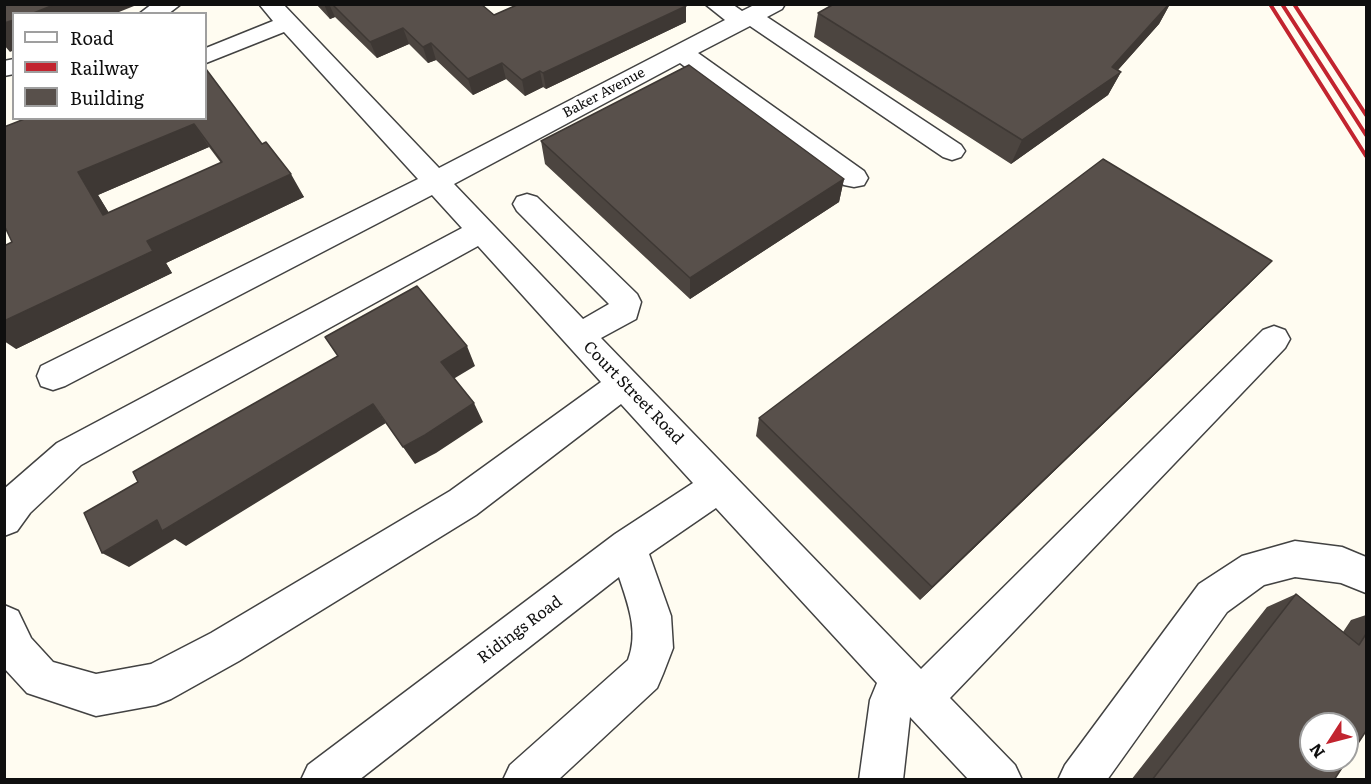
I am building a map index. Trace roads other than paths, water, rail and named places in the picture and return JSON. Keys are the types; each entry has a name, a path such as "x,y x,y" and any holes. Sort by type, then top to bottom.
{"street":[{"path":"154,12 170,4"},
{"path":"716,4 746,19 952,151"},
{"name":"Baker Avenue","path":"53,376 435,182 774,4"},
{"path":"207,55 278,14"},
{"name":"Court Street Road","path":"278,14 623,384 1000,780"},
{"path":"681,52 854,178"},
{"path":"527,204 626,302 625,310 579,336"},
{"path":"4,519 17,501 69,454 481,231"},
{"path":"881,780 891,700 910,688 1274,339"},
{"path":"4,626 17,652 41,679 96,695 156,684 225,647 463,503 623,384"},
{"name":"Ridings Road","path":"323,780 628,547 720,484"},
{"path":"525,780 643,674 653,648 651,615 628,547"},
{"path":"1080,780 1213,598 1255,569 1295,559 1342,565 1366,575"}],"railway":[{"path":"1270,4 1366,156"},
{"path":"1282,4 1366,135"},
{"path":"1294,4 1366,115"}]}
